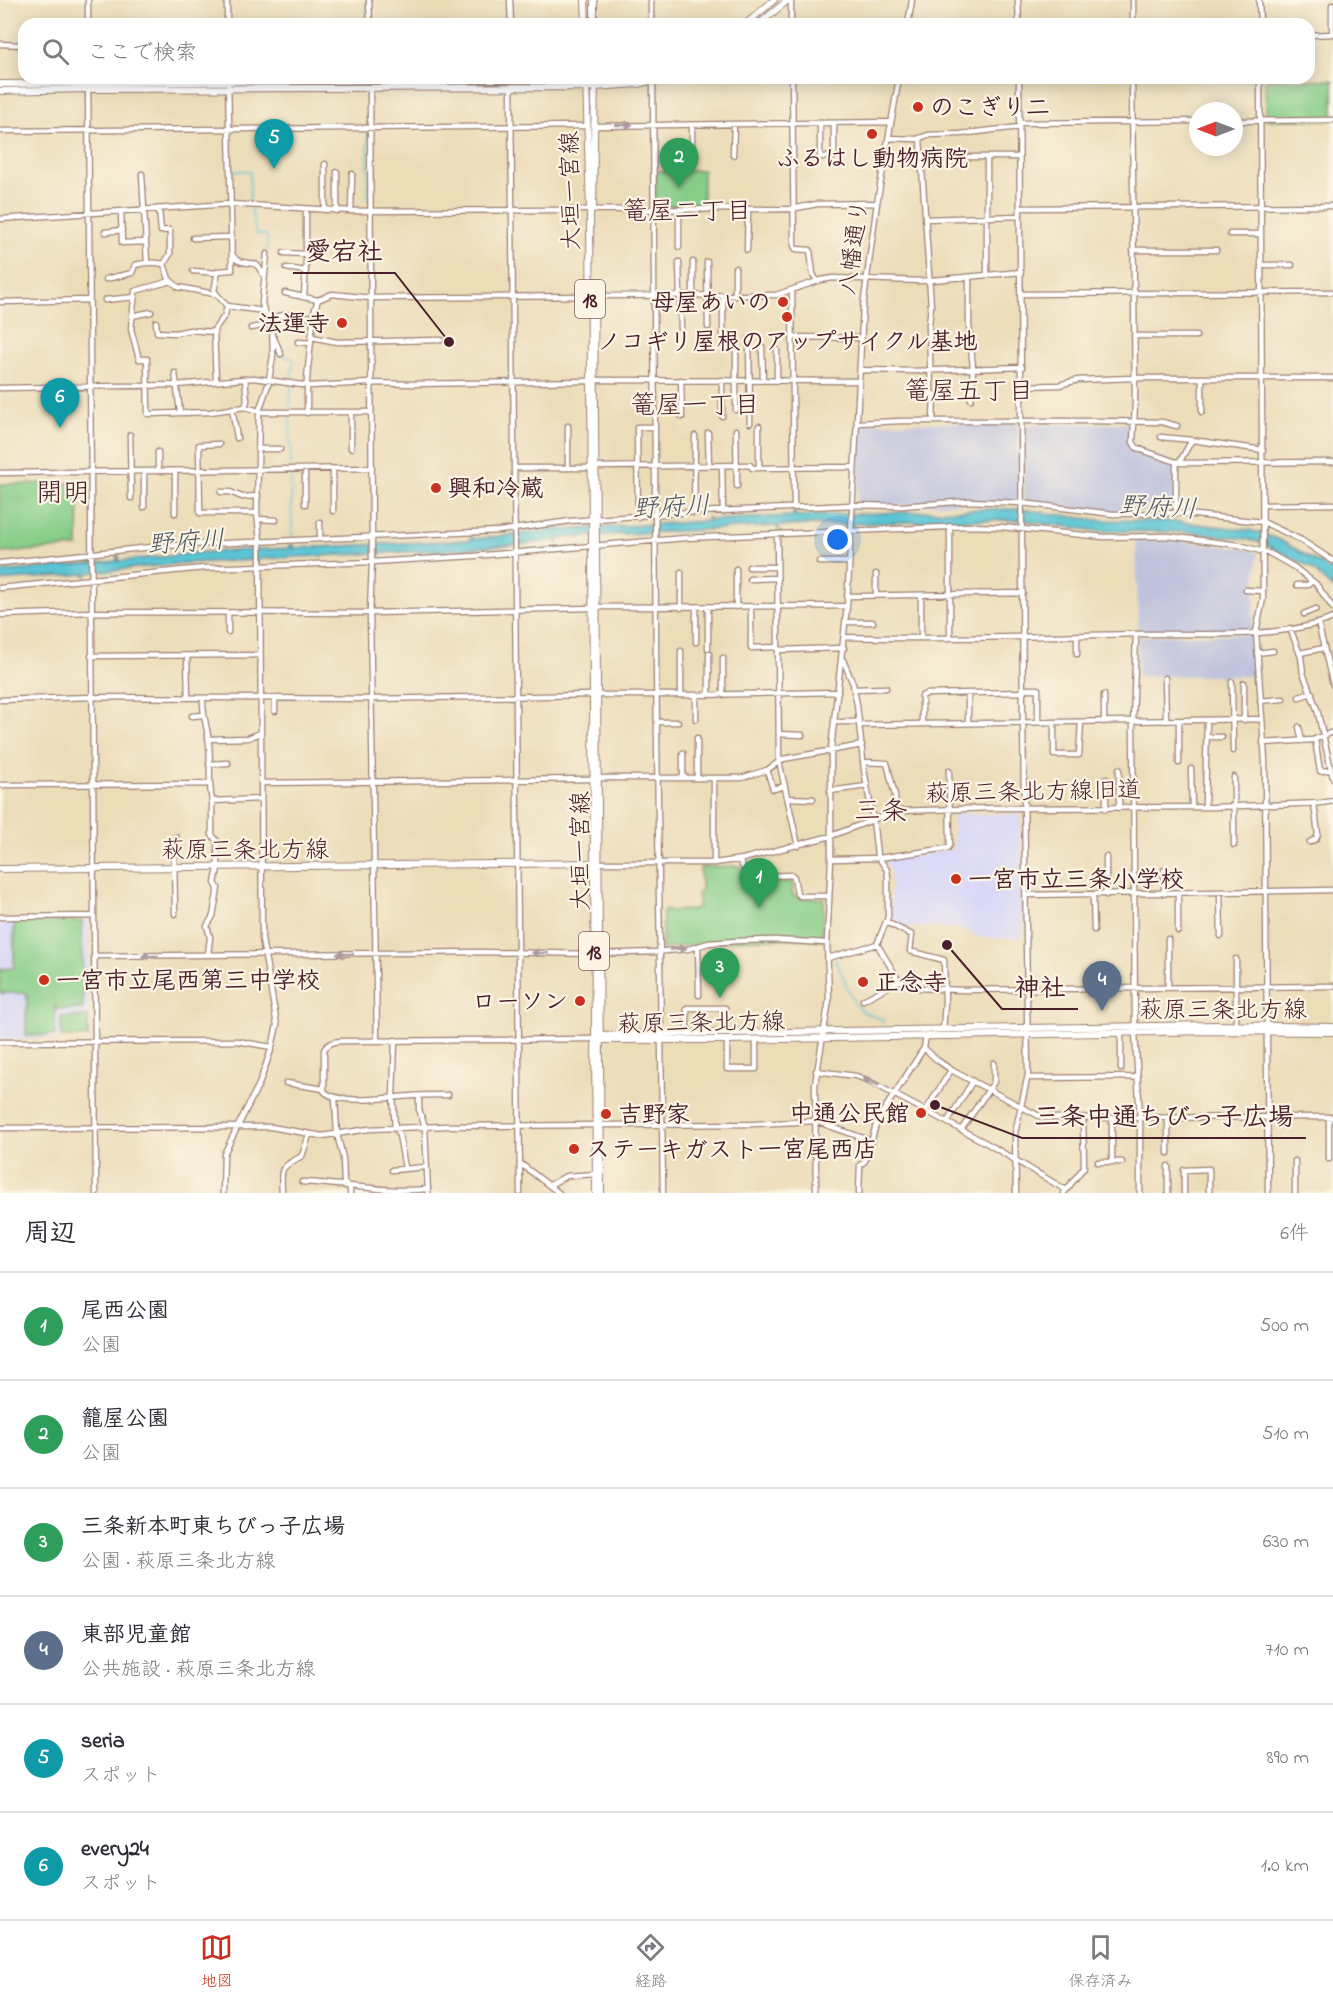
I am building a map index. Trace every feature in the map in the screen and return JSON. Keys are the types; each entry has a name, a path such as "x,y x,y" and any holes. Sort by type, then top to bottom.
{"main road":[{"path":"585,0 586,18"},
{"path":"594,0 594,18"},
{"path":"753,18 774,0"},
{"path":"767,18 790,0"},
{"path":"0,84 18,84"},
{"path":"0,91 77,84"},
{"path":"426,84 595,87 624,84"},
{"name":"大垣一宮線","path":"586,87 591,211 593,519"},
{"name":"大垣一宮線","path":"591,211 595,87"},
{"name":"18","path":"593,519 594,545"},
{"name":"大垣一宮線","path":"594,545 598,1038 596,1193"},
{"name":"萩原三条北方線","path":"0,869 596,863"},
{"name":"萩原三条北方線","path":"660,1037 726,1032 926,1036 1236,1026 1333,1032"},
{"name":"萩原三条北方線","path":"598,1038 660,1037 727,1041 943,1029 1121,1032 1135,1029 1333,1027"},
{"name":"大垣一宮線","path":"597,1124 601,1193"}],"street":[{"path":"88,0 88,18"},
{"path":"227,0 227,18"},
{"path":"369,0 370,18"},
{"path":"510,0 511,18"},
{"path":"651,0 651,18"},
{"path":"790,0 791,18"},
{"path":"909,18 912,0"},
{"path":"1018,0 1018,18"},
{"path":"1133,0 1133,18"},
{"path":"1259,0 1260,18"},
{"path":"1315,35 1333,34 1332,5"},
{"path":"0,44 18,45"},
{"path":"88,84 96,1193"},
{"path":"193,271 217,273 232,270 228,84"},
{"path":"370,84 372,342 370,613 377,1040"},
{"path":"652,84 657,778 663,1193"},
{"path":"792,84 794,246 796,249 810,250 813,274 818,281"},
{"name":"八幡通り","path":"816,1193 816,1071 829,1000 827,943 831,859 831,749 846,622 866,278 897,84"},
{"path":"1016,1193 1014,1133 1028,1078 1019,84"},
{"path":"1132,84 1134,293 1132,438 1136,447 1176,462 1333,462"},
{"path":"1260,84 1264,552 1263,591 1256,632 1265,805 1268,1193"},
{"path":"511,87 520,1193"},
{"path":"1243,121 1333,120"},
{"path":"888,138 909,140 928,135 960,134 1019,125 1189,121"},
{"path":"595,126 891,122"},
{"path":"820,123 820,157 834,157 834,123"},
{"path":"733,155 734,124"},
{"path":"692,125 692,153"},
{"path":"0,131 586,126"},
{"path":"920,138 929,280 933,421"},
{"path":"921,157 1019,158"},
{"path":"987,158 987,275"},
{"path":"325,164 325,210"},
{"path":"337,172 337,211"},
{"path":"142,174 147,262"},
{"path":"351,211 352,174"},
{"path":"0,219 230,204 337,211 591,211 794,208 817,204 877,204"},
{"path":"1020,208 1333,206"},
{"path":"159,209 161,231 170,230 170,254 164,264"},
{"path":"304,296 306,209"},
{"path":"747,250 748,209"},
{"path":"679,210 679,247"},
{"path":"121,212 122,243 146,242"},
{"path":"925,219 1020,216"},
{"path":"105,232 122,230"},
{"path":"1230,234 1261,234"},
{"path":"193,238 231,237"},
{"path":"1133,250 1216,250"},
{"path":"232,252 235,260 257,265 264,275"},
{"path":"284,253 306,254"},
{"path":"267,254 262,294 264,311 271,322 273,336 280,354"},
{"path":"106,279 132,273 135,265 147,262 164,264"},
{"path":"679,262 681,329"},
{"path":"693,262 693,296"},
{"path":"707,262 708,327"},
{"path":"164,264 171,281 183,288 215,294 227,306 264,311"},
{"path":"1261,265 1292,265"},
{"path":"285,268 306,271"},
{"path":"735,268 735,296"},
{"path":"285,293 318,300 332,294 371,298 776,295 833,278 929,280 1021,272"},
{"path":"215,294 217,273"},
{"path":"969,277 969,325 973,368 971,399"},
{"path":"171,281 137,290 135,297 132,329 139,359 147,359 148,414 210,412 245,407 259,411 307,413 371,412"},
{"path":"792,291 794,508"},
{"path":"1021,294 1333,292"},
{"path":"723,296 723,337"},
{"path":"105,300 135,297"},
{"path":"0,302 89,300"},
{"path":"307,413 307,386 318,300"},
{"path":"216,381 214,332 225,315 227,306"},
{"path":"132,316 151,312"},
{"path":"251,328 271,322 282,314 314,318"},
{"path":"156,322 157,332 175,333 190,330 214,332"},
{"path":"223,1193 224,1154 260,1082 277,1025 262,939 258,516 259,411 269,380 273,336"},
{"path":"1134,336 1196,336"},
{"path":"793,337 862,338"},
{"path":"749,339 750,423"},
{"path":"298,342 312,340 372,342 441,340"},
{"path":"736,347 736,410"},
{"path":"762,347 763,380"},
{"path":"777,350 777,380"},
{"path":"860,370 1022,367"},
{"path":"175,373 180,412"},
{"path":"1022,386 1059,385 1078,380 1134,378 1333,378"},
{"path":"1201,378 1202,412"},
{"path":"0,388 177,385 245,379 307,386 372,383 654,380 859,381"},
{"path":"245,379 247,401 245,407"},
{"path":"681,380 682,417"},
{"path":"722,380 722,416"},
{"path":"232,408 237,438"},
{"path":"351,412 351,448"},
{"path":"857,423 1162,422 1177,426"},
{"path":"568,426 568,468"},
{"path":"759,426 759,467"},
{"path":"638,517 637,427 655,427"},
{"path":"736,430 737,486"},
{"path":"708,433 709,466"},
{"path":"130,435 131,498"},
{"path":"694,513 695,436"},
{"path":"1161,437 1263,450"},
{"path":"1176,462 1180,461 1192,440"},
{"path":"219,444 199,445 200,513 258,516 276,520"},
{"path":"259,449 280,449"},
{"path":"158,452 158,471"},
{"path":"1176,462 1176,513"},
{"path":"722,466 723,512"},
{"path":"514,468 854,467"},
{"path":"0,473 372,468"},
{"path":"304,470 305,504"},
{"path":"333,470 333,511"},
{"path":"144,471 144,507"},
{"path":"175,471 175,513"},
{"path":"221,492 230,492 242,497 258,496"},
{"path":"0,563 161,546 260,543 320,538 372,538 655,515 852,505 901,506 969,501 1022,503 1113,514 1176,513 1263,522 1301,540 1333,561"},
{"path":"1263,505 1333,504"},
{"path":"320,522 320,538"},
{"path":"950,526 950,638"},
{"path":"0,588 163,571 513,553 655,541 950,526 1104,537 1168,536 1239,545 1264,552 1294,567 1312,580 1333,608"},
{"path":"777,534 779,761 798,846"},
{"path":"819,562 849,562"},
{"path":"749,567 777,567"},
{"path":"736,569 736,607"},
{"path":"681,572 681,608"},
{"path":"876,574 876,595"},
{"path":"750,579 777,578"},
{"path":"1297,585 1308,585 1312,580"},
{"path":"1246,590 1263,591"},
{"path":"847,596 1023,593"},
{"path":"921,595 921,638"},
{"path":"0,615 91,612 370,613 656,607 847,606"},
{"path":"751,607 751,648 844,648"},
{"path":"696,608 696,642"},
{"path":"708,608 709,695"},
{"path":"1311,625 1307,614 1316,609"},
{"path":"228,613 228,632"},
{"path":"844,637 1077,637 1256,632 1318,624 1333,618"},
{"path":"846,622 873,622"},
{"path":"1318,624 1333,685"},
{"path":"1290,628 1312,693 1333,778"},
{"path":"1136,634 1133,721 1135,1029 1140,1119 1140,1193"},
{"path":"1077,637 1077,654"},
{"path":"1300,653 1324,648"},
{"path":"681,651 681,695"},
{"path":"1257,653 1273,651"},
{"path":"91,656 260,655"},
{"path":"187,656 188,698"},
{"path":"723,658 723,695"},
{"path":"842,659 854,689 879,858 887,870 888,877 889,909 877,944"},
{"path":"1166,678 1166,721"},
{"path":"1232,682 1233,751"},
{"path":"1244,683 1244,720"},
{"path":"854,689 886,688"},
{"path":"922,723 922,696 926,694 1038,689 1038,722"},
{"path":"0,700 260,697 371,699 838,692"},
{"path":"968,693 968,722"},
{"path":"1299,697 1312,693"},
{"path":"696,695 696,719"},
{"path":"1104,695 1104,722"},
{"path":"203,698 202,715 208,739 212,835 217,841 218,868 215,884 218,888 217,898 213,916 207,926 210,937 208,955"},
{"path":"275,698 275,711"},
{"path":"1260,701 1282,699"},
{"path":"192,716 202,715"},
{"path":"834,722 1104,722 1261,719"},
{"path":"1205,807 1207,720"},
{"path":"1179,721 1179,763"},
{"path":"657,722 678,722"},
{"path":"1054,722 1054,755 1079,755 1081,722"},
{"path":"1299,727 1302,741"},
{"path":"1263,743 1315,739 1333,732"},
{"path":"208,739 248,738 260,733"},
{"path":"779,735 801,735"},
{"path":"1207,737 1222,737"},
{"path":"697,738 697,778"},
{"path":"1315,739 1320,771 1331,770"},
{"path":"261,783 741,778 768,770 779,761 831,749 862,745"},
{"path":"683,753 683,778"},
{"path":"863,762 887,763 896,796 896,811"},
{"path":"209,764 228,764"},
{"path":"1119,769 1119,808"},
{"path":"1191,769 1192,807"},
{"path":"768,770 773,789 785,786"},
{"path":"831,859 879,858 948,848 951,845 949,771"},
{"path":"1234,777 1234,845"},
{"path":"714,778 714,863"},
{"path":"1106,780 1106,809"},
{"path":"0,785 209,784"},
{"path":"830,791 867,786"},
{"path":"788,798 813,799"},
{"path":"212,801 261,799"},
{"name":"萩原三条北方線旧道","path":"596,863 714,863 739,860 831,836 896,811 1205,807 1314,804 1333,801"},
{"path":"1310,842 1316,839 1318,834 1314,804"},
{"path":"175,914 174,868 177,837"},
{"path":"1106,857 1106,895"},
{"path":"739,860 745,871 752,874 761,873 766,876 792,874 796,894 800,896 829,896"},
{"path":"1164,870 1164,894"},
{"path":"1026,896 1333,890"},
{"path":"1178,893 1178,931"},
{"path":"1220,893 1221,936"},
{"path":"1093,895 1094,930"},
{"path":"0,917 94,916"},
{"path":"886,922 912,934 910,951 944,960 943,1029"},
{"path":"1167,939 1167,987"},
{"path":"94,956 655,952 709,943 775,940 827,943"},
{"path":"828,958 877,944"},
{"path":"877,944 899,981 918,988 945,990 1333,986"},
{"path":"698,946 699,995"},
{"path":"1236,959 1236,1026"},
{"path":"863,1000 899,981"},
{"path":"687,1034 687,1008 725,1008 726,1032"},
{"path":"1121,1032 1121,1069"},
{"path":"859,1193 860,1165 872,1141 877,1121 924,1048 926,1036"},
{"path":"448,1095 335,1098 328,1095 324,1089 324,1050 333,1042 377,1040 598,1038"},
{"path":"395,1040 393,1098 405,1168"},
{"path":"727,1041 727,1069 756,1069 756,1040"},
{"path":"0,1042 237,1041 272,1047"},
{"path":"924,1048 951,1070 1043,1118 1331,1117 1329,1159"},
{"path":"961,1130 994,1082 994,1063"},
{"path":"926,1110 951,1070"},
{"path":"816,1071 856,1076 895,1093 1015,1160 1065,1191 1084,1167 1083,1119"},
{"path":"1028,1078 1138,1077"},
{"path":"947,1122 973,1081"},
{"path":"286,1083 324,1089"},
{"path":"302,1182 394,1193 428,1191 425,1127 419,1109 419,1096"},
{"path":"335,1098 337,1134 343,1158 344,1183 350,1193"},
{"path":"1168,1118 1168,1153"},
{"path":"1112,1119 1112,1162"},
{"path":"0,1128 272,1127 322,1136 369,1129 425,1127 662,1123 754,1124 815,1121 872,1141"},
{"path":"282,1193 281,1171 283,1167 302,1156 309,1135"},
{"path":"1295,1161 1295,1193"},
{"path":"1098,1162 1122,1162"},
{"path":"520,1164 559,1193"},
{"path":"1168,1166 1168,1193"},
{"path":"392,1170 426,1167"},
{"path":"1184,1193 1184,1170 1209,1169 1209,1193"},
{"path":"550,1185 566,1176 596,1174"}],"shaded area":[{"path":"861,423 1018,423 1018,501 901,505 857,504"},
{"path":"1131,423 1129,440 1132,448 1172,462 1174,465 1174,511 1113,512 1024,502 1024,425"},
{"path":"1136,540 1170,540 1246,549 1258,553 1252,631 1138,631"},
{"path":"1253,634 1254,676 1138,676 1138,636"},
{"name":"一宮市立三条小学校","path":"958,814 1017,814 1020,817 1023,938 982,938 960,928 891,927 891,874 885,860 954,849 953,816"},
{"name":"一宮市立尾西第三中学校","path":"88,920 90,1038 0,1039 0,922"}],"green space":[{"path":"1315,80 1333,80 1333,120 1269,120 1266,118 1265,84 1315,84"},
{"path":"703,170 703,206 655,206 656,171"},
{"path":"79,483 78,547 0,553 0,484"},
{"path":"739,866 759,883 793,883 792,894 801,899 824,898 822,940 742,940 662,949 663,911 692,910 699,906 697,894 701,891 700,867"},
{"name":"一宮市立尾西第三中学校","path":"14,921 82,921 83,1009 56,1009 55,1005 55,1035 26,1036 27,993 0,993 0,969 14,968"},
{"path":"61,1017 88,1017 88,1037 61,1037"}],"water":[{"path":"1020,509 1098,520 1172,521 1249,530 1282,541 1331,570 1333,589 1310,567 1262,543 1246,539 1190,532 1098,531 1019,520 779,526 779,531 777,526 587,536 558,539 559,545 556,540 445,550 444,556 442,550 260,559 257,560 257,564 255,560 186,563 87,573 86,578 85,574 0,581 0,572 117,561 117,555 119,555 119,561 187,554 187,550 189,553 290,548 290,545 294,544 294,548 470,540 472,536 473,539 556,530 556,525 559,530 708,521 708,517 710,520 793,516 793,513 796,513 796,516"}],"waterway":[{"path":"366,0 367,18"},
{"path":"367,94 368,124"},
{"path":"368,130 368,201"},
{"path":"233,171 250,171 250,201"},
{"path":"251,208 256,234 267,235 267,252"},
{"path":"282,355 294,359 291,380"},
{"path":"290,410 291,386"},
{"path":"290,415 291,467"},
{"path":"291,472 292,537"},
{"path":"835,960 856,1005 871,1016 883,1019 882,1024"}],"place":[{"name":"のこぎり二","path":"918,107"},
{"name":"ふるはし動物病院","path":"872,134"},
{"name":"seria","path":"274,169"},
{"name":"籠屋公園","path":"679,188"},
{"name":"母屋あいの","path":"783,302"},
{"name":"ノコギリ屋根のアップサイクル基地","path":"787,317"},
{"name":"法運寺","path":"342,323"},
{"name":"愛宕社","path":"449,342"},
{"name":"every24","path":"60,428"},
{"name":"興和冷蔵","path":"436,488"},
{"name":"一宮市立三条小学校","path":"956,879"},
{"name":"尾西公園","path":"759,908"},
{"name":"神社","path":"947,945"},
{"name":"一宮市立尾西第三中学校","path":"44,980"},
{"name":"正念寺","path":"863,982"},
{"name":"三条新本町東ちびっ子広場","path":"720,998"},
{"name":"ローソン","path":"580,1001"},
{"name":"東部児童館","path":"1102,1011"},
{"name":"三条中通ちびっ子広場","path":"935,1105"},
{"name":"中通公民館","path":"921,1113"},
{"name":"吉野家","path":"606,1114"},
{"name":"ステーキガスト一宮尾西店","path":"574,1149"}],"district":[{"name":"篭屋二丁目","path":"687,210"},
{"name":"篭屋五丁目","path":"969,390"},
{"name":"篭屋一丁目","path":"695,404"},
{"name":"開明","path":"63,492"},
{"name":"三条","path":"881,810"}],"water label":[{"name":"野府川","path":"671,506"},
{"name":"野府川","path":"1158,506"},
{"name":"野府川","path":"186,541"}]}
